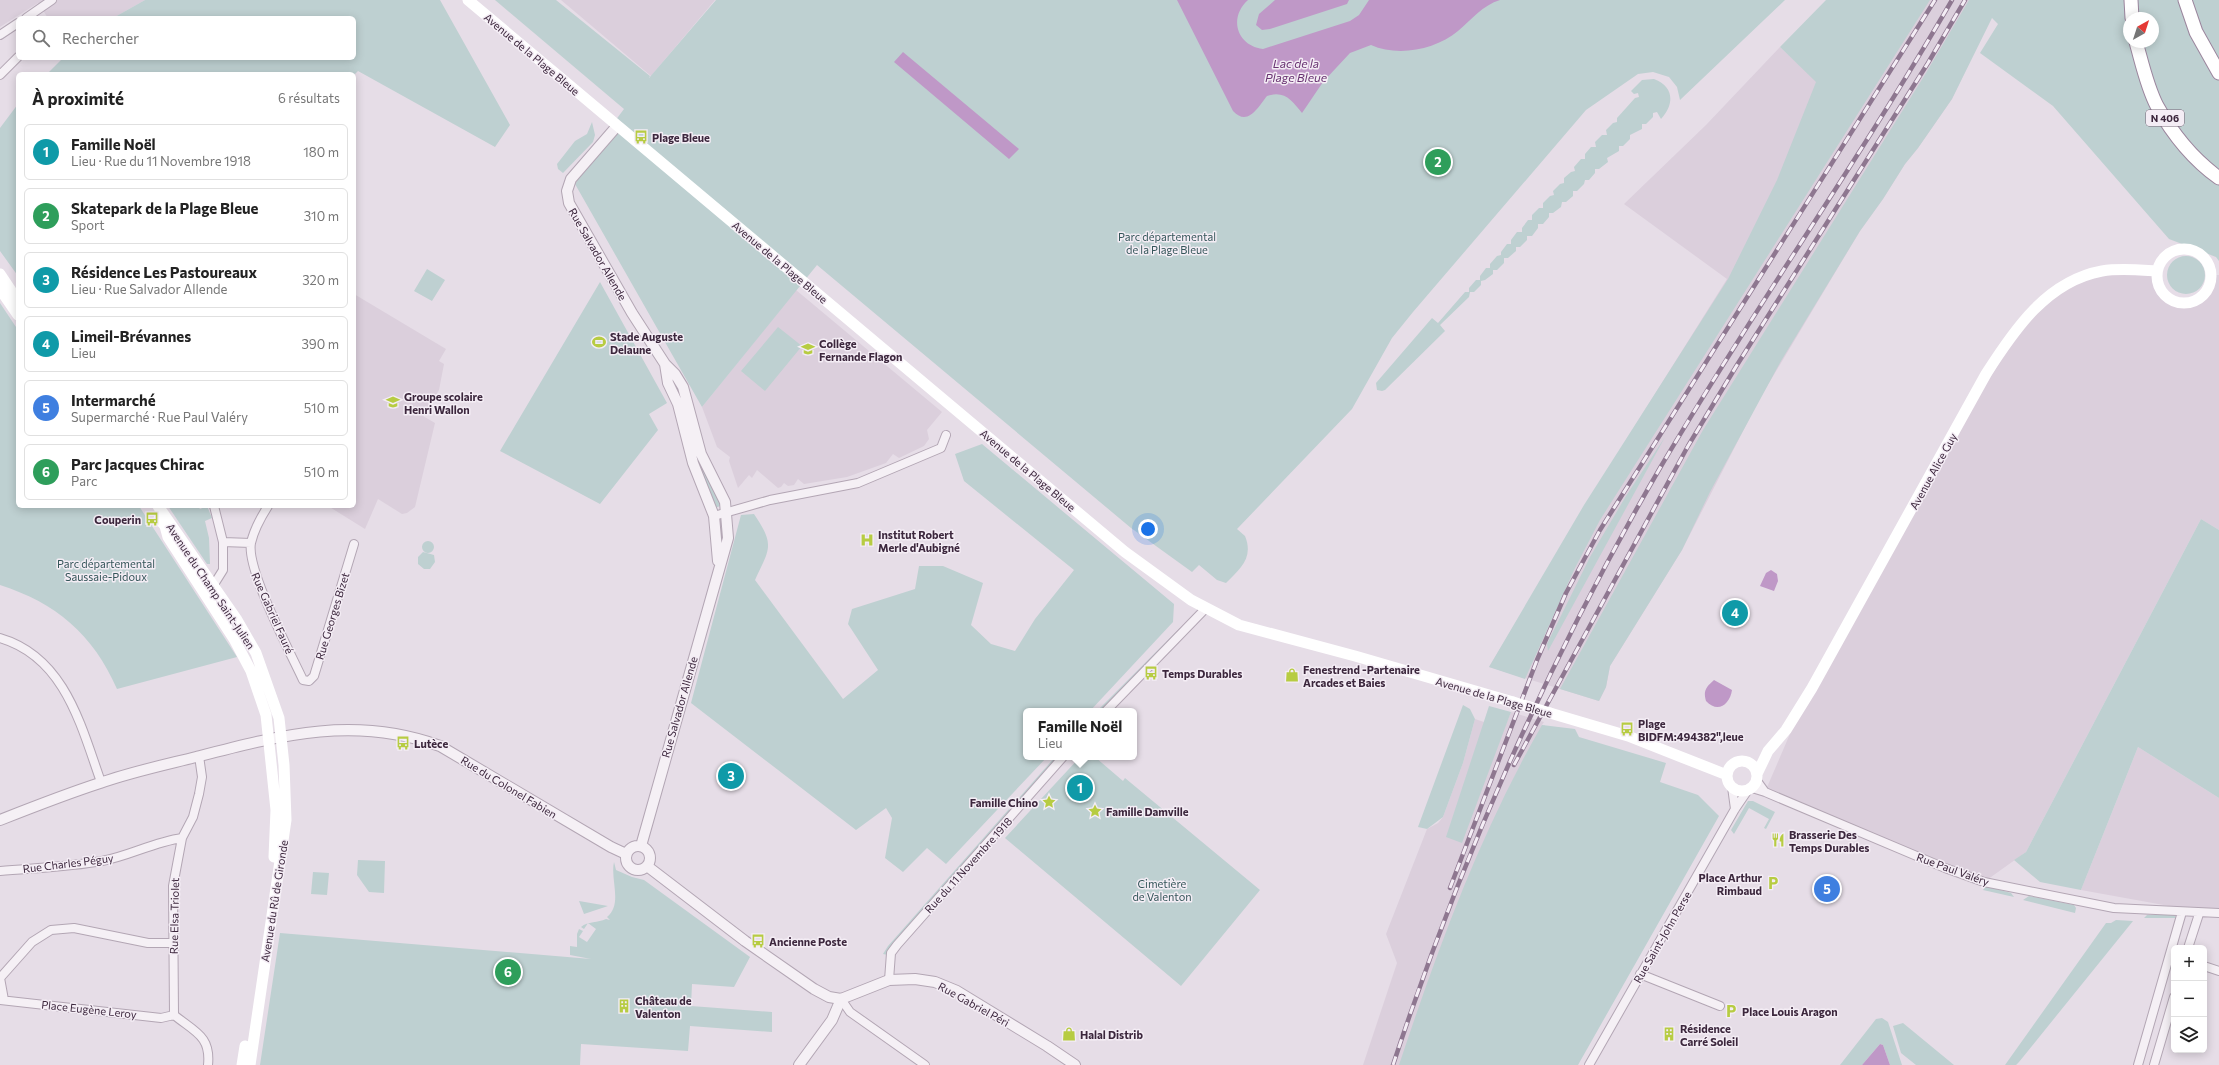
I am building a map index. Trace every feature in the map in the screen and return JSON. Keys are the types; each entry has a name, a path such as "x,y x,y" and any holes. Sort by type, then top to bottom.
{"highway":[{"path":"2131,0 2132,12"},
{"path":"2185,0 2196,32 2219,73"},
{"name":"N 406","path":"2138,48 2157,106 2176,135 2206,168 2219,178"}],"main road":[{"name":"Avenue de la Plage Bleue","path":"468,0 1125,552 1191,600 1239,625 1354,656 1628,736 1688,759 1729,771"},
{"path":"2179,248 2191,249 2200,253 2208,261 2216,275 2208,291 2199,299 2188,303 2177,302 2168,297 2161,290 2157,280 2157,271 2162,260 2170,252 2179,248"},
{"name":"Avenue Alice Guy","path":"1754,783 1768,752 1786,730 1812,688 1986,374 2007,341 2030,312 2054,292 2077,278 2102,271 2157,271"},
{"path":"0,274 16,298"},
{"path":"0,289 16,312"},
{"name":"Avenue du Champ Saint-Julien","path":"152,508 165,526 168,537 234,638 251,671 266,715 268,738"},
{"name":"Avenue du Champ Saint-Julien","path":"159,508 213,586 256,653 279,718 282,736"},
{"path":"200,584 213,586"},
{"name":"Avenue du Rû de Gironde","path":"250,1065 286,820 282,736"},
{"name":"Avenue du Rû de Gironde","path":"242,1065 273,872 276,810 272,761 268,738"},
{"name":"Avenue Alice Guy","path":"1748,761 1768,752"},
{"path":"1738,761 1748,761 1755,767 1754,783 1740,791 1732,787 1729,771 1738,761"}],"street":[{"path":"29,16 52,0"},
{"path":"0,35 16,24"},
{"path":"0,75 16,59"},
{"name":"Rue Salvador Allende","path":"617,126 571,179 567,191 569,203 632,313 665,364 675,374 683,387 701,454 718,487 727,511 728,538 641,846"},
{"name":"Rue Salvador Allende","path":"665,364 668,383 678,404 693,464 714,516 718,569"},
{"path":"714,516 727,511 858,483 941,448 946,436"},
{"path":"213,586 223,570 224,542 215,508"},
{"name":"Rue Gabriel Fauré","path":"267,508 258,522 251,543 253,569 303,680"},
{"path":"224,542 251,543"},
{"name":"Rue Georges Bizet","path":"303,680 309,681 314,676 354,544"},
{"path":"1109,708 1206,608"},
{"path":"0,638 20,646 38,657 48,666 63,686 71,701 101,782"},
{"name":"Rue du Colonel Fabien","path":"0,820 101,782 268,738 302,732 353,730 402,735 444,748 611,847 626,854"},
{"name":"Rue Elsa Triolet","path":"174,1015 172,943 173,886 182,838 193,817 199,794 202,777 199,756"},
{"name":"Rue du 11 Novembre 1918","path":"889,980 891,953 896,945 1060,760"},
{"name":"Rue Paul Valéry","path":"1754,783 1765,792 1945,868 1984,882 2114,908 2219,914"},
{"name":"Rue Saint-John Perse","path":"1589,1065 1735,809 1754,783"},
{"path":"1732,787 1735,809"},
{"name":"Rue Charles Péguy","path":"0,871 101,861 124,856 169,840 182,838"},
{"path":"641,846 650,854 647,866 640,870 631,869 626,862 626,854 632,847 641,846"},
{"path":"647,866 745,941 809,986 829,997 841,999 850,1012 925,1065"},
{"path":"2138,1065 2182,912"},
{"path":"2189,945 2199,914"},
{"name":"Place Eugène Leroy","path":"172,943 148,943 74,928 51,930 32,942 0,978 2,1000 161,1018 174,1015"},
{"path":"2207,967 2219,971"},
{"path":"1640,974 1720,1006"},
{"name":"Rue Gabriel Péri","path":"841,999 889,980 915,979 935,982 957,991 1047,1046 1075,1065"},
{"path":"799,1065 832,1020 841,999"},
{"path":"2157,1064 2171,1009"},
{"path":"174,1015 206,1041 209,1051 208,1065"}],"shaded area":[{"path":"0,0 145,0 117,16 47,16 38,3 0,27"},
{"path":"561,0 715,0 651,76"},
{"path":"1828,0 1999,0 1952,99 1905,164 1883,199 1860,231 1760,398 1682,550 1610,666 1606,687 1599,701 1489,667 1631,432 1727,279 1624,204 1706,125 1780,47 1797,63"},
{"path":"2102,271 2148,271 2177,302 2199,299 2212,275 2219,275 2219,530 2201,519 2026,852 1984,882 1765,792 1805,699 1946,450 2030,312 2063,286"},
{"name":"Collège Fernande Flagon","path":"796,290 942,412 927,430 929,439 924,446 899,458 893,454 886,463 847,477 804,484 798,479 794,485 788,486 784,483 778,488 757,470 752,478 749,475 738,488 729,461 730,457 717,447 702,407"},
{"name":"Groupe scolaire Henri Wallon","path":"356,295 446,349 439,361 444,364 439,390 423,416 435,423 415,507 407,513 402,514 378,499 365,529 331,508 356,508"},
{"path":"1511,712 1544,722 1542,725 1545,725 1459,1065 1363,1065 1397,963 1386,934 1427,829 1438,823 1443,817 1463,763 1475,719 1484,722 1494,732 1502,734"},
{"path":"2138,747 2219,798 2219,915 2081,890"}],"green space":[{"path":"145,0 440,0 510,125 495,147 358,71 356,73 49,72 61,60 356,60 356,16 117,16"},
{"name":"Parc départemental de la Plage Bleue","path":"495,0 556,0 650,76 649,78 716,0 1785,0 1680,100 1677,87 1669,77 1653,72 1638,74 1586,110 1392,338 1352,409 1237,529 1245,536 1248,551 1247,557 1241,568 1226,583 1217,580 1199,565 1192,572 1131,528 817,265 702,407 575,184 600,141 624,109"},
{"path":"1826,0 1930,0 1600,520 1575,568 1525,679 1489,667 1584,505 1728,279 1777,180 1816,82 1780,47"},
{"path":"1969,0 2219,0 2219,261 2216,257 2169,239 2053,106 1980,53 1998,24 1992,18 1952,99 1905,164 1883,199 1860,231 1781,361 1710,492 1682,550 1610,666 1606,687 1599,701 1560,689 1703,430 1926,73"},
{"path":"1654,79 1661,82 1669,91 1670,102 1661,119 1657,112 1653,113 1653,117 1646,124 1642,124 1642,129 1630,135 1630,139 1623,146 1619,146 1619,151 1607,158 1608,162 1599,169 1595,169 1595,173 1589,180 1585,180 1584,184 1577,191 1573,191 1573,196 1566,202 1562,202 1561,207 1553,213 1549,213 1549,217 1543,224 1538,224 1538,228 1532,236 1527,236 1527,240 1520,247 1516,247 1516,251 1508,258 1504,258 1504,263 1497,270 1493,270 1493,274 1481,281 1481,285 1474,292 1470,292 1469,297 1440,325 1445,331 1385,390 1377,390 1376,383 1432,318 1438,323 1465,292 1469,292 1469,288 1476,280 1480,280 1480,276 1486,268 1490,268 1490,264 1497,256 1501,255 1501,252 1507,244 1511,244 1511,240 1517,232 1522,232 1522,228 1528,220 1532,220 1532,215 1539,208 1543,208 1543,203 1550,196 1554,195 1553,191 1560,184 1564,183 1564,178 1571,172 1575,171 1574,167 1581,159 1585,159 1585,154 1591,147 1596,147 1595,142 1602,135 1607,135 1606,130 1613,123 1617,122 1617,118 1635,98 1639,97 1638,93 1634,94 1631,91 1642,80"},
{"path":"16,107 16,273 0,251 0,128"},
{"path":"592,122 595,135 593,142 563,173 558,169 557,164 575,141 587,134"},
{"path":"2182,256 2190,256 2200,261 2204,268 2204,282 2200,289 2190,294 2182,294 2172,289 2170,286 2167,279 2167,271 2172,261 2175,259"},
{"path":"427,269 445,280 432,301 414,291"},
{"name":"Stade Auguste Delaune","path":"600,282 667,403 649,414 658,430 600,504 500,451"},
{"name":"Parc départemental Saussaie-Pidoux","path":"0,303 16,327 16,508 140,508 237,657 117,689 96,652 70,623 39,601 0,585"},
{"path":"778,327 802,346 765,391 741,371"},
{"path":"689,435 721,505 718,507 715,507 703,479"},
{"path":"1665,437 1548,651 1547,644 1590,557 1626,496"},
{"path":"982,444 1174,604 1173,622 1093,708 1023,708 1023,760 1044,760 946,864 927,848 903,872 885,858 892,818 886,808 856,830 691,703 741,515 754,514 761,524 768,540 767,553 755,580 843,699 878,670 848,624 852,609 915,589 919,566 943,566 983,583 971,625 991,644 1015,651 1035,619 1074,570 964,481 955,454"},
{"path":"169,508 208,508 212,518 205,521 209,538 210,564 207,564"},
{"path":"2201,519 2219,530 2219,798 2138,747 2081,890 2040,882 2014,860 2026,852"},
{"path":"426,541 430,541 434,547 430,553 426,553 422,549 422,545"},
{"path":"423,552 434,555 435,562 430,569 424,569 418,564 418,557"},
{"path":"1180,628 1182,631 1106,708 1100,708"},
{"path":"1463,705 1470,709 1475,719 1463,763 1443,817 1427,829 1418,827"},
{"path":"1489,706 1511,712 1462,843 1446,837"},
{"path":"1542,725 1575,729 1579,737 1666,763 1660,782 1698,795 1719,816 1578,1065 1399,1065 1445,934 1480,849 1499,807"},
{"path":"1052,760 1057,760 1021,801 1018,799"},
{"name":"Cimetière de Valenton","path":"1077,760 1098,760 1123,781 1125,778 1260,890 1181,986 1005,838"},
{"path":"1748,801 1753,801 1775,812 1766,829 1764,828 1769,819 1749,808 1734,834 1731,830"},
{"path":"1009,809 1012,812 888,955 883,954 888,946"},
{"path":"358,860 385,861 384,893 369,892 357,875"},
{"path":"614,862 616,870 632,877 644,880 750,957 734,987 692,984 691,1006 772,1012 772,1032 690,1026 688,1051 581,1044 580,1065 260,1065 280,933 591,959 570,955 570,946 577,947 577,934 579,929 583,931 579,937 587,942 596,929 588,923 606,919 610,920 607,917 612,912 615,899"},
{"path":"313,872 329,873 327,895 311,894"},
{"path":"1986,886 2011,893 2014,897 1983,890"},
{"path":"2029,896 2074,905 2076,908 2075,913 2023,900"},
{"path":"579,901 608,906 584,914"},
{"path":"2147,915 2175,915 2176,918 2144,918"},
{"path":"2116,920 2133,921 2019,1062 2016,1065 2005,1065 2106,923 2111,923"},
{"path":"588,924 584,929 581,927 584,925"},
{"path":"1882,1018 1888,1022 1902,1065 1890,1065 1883,1045 1880,1044 1862,1065 1840,1065 1876,1019"},
{"path":"1903,1023 1954,1065 1916,1065 1901,1053 1893,1026"}],"water":[{"name":"Lac de la Plage Bleue","path":"1177,0 1248,0 1238,15 1238,30 1247,43 1254,47 1263,49 1350,21 1359,15 1369,0 1500,0 1488,5 1449,38 1427,47 1416,50 1393,51 1371,45 1350,53 1323,82 1302,113 1288,98 1279,94 1267,96 1252,114 1243,117 1233,111"},
{"path":"1275,0 1349,0 1347,4 1270,29 1262,30 1256,25 1259,14"},
{"path":"903,52 1019,149 1009,159 894,62"},
{"path":"1771,570 1777,574 1778,581 1774,591 1760,586 1766,573"},
{"path":"1714,680 1732,690 1729,699 1723,706 1715,707 1706,701 1706,689"},
{"path":"1880,1044 1883,1045 1890,1065 1862,1065"}],"railway":[{"path":"1450,888 1537,660 1566,593 1600,530 1935,0"},
{"path":"1393,1065 1419,988 1478,835 1545,685 1581,612 1620,539 1695,409 1881,118 1952,0"},
{"path":"1514,765 1688,446 1737,365 1928,63 1965,0"}],"place":[{"name":"Plage Bleue","path":"641,137"},
{"name":"Skatepark de la Plage Bleue","path":"1438,162"},
{"name":"Stade Auguste Delaune","path":"599,342"},
{"name":"Collège Fernande Flagon","path":"808,349"},
{"name":"Groupe scolaire Henri Wallon","path":"393,402"},
{"name":"Couperin","path":"152,519"},
{"name":"Institut Robert Merle d'Aubigné","path":"867,540"},
{"name":"Limeil-Brévannes","path":"1735,613"},
{"name":"Temps Durables","path":"1151,673"},
{"name":"Fenestrend -Partenaire Arcades et Baies","path":"1292,675"},
{"name":"Plage BIDFM:494382\",leue","path":"1627,729"},
{"name":"Lutèce","path":"403,743"},
{"name":"Résidence Les Pastoureaux","path":"731,776"},
{"name":"Famille Noël","path":"1080,788"},
{"name":"Famille Chino","path":"1049,802"},
{"name":"Famille Damville","path":"1095,811"},
{"name":"Brasserie Des Temps Durables","path":"1778,840"},
{"name":"Place Arthur Rimbaud","path":"1773,883"},
{"name":"Intermarché","path":"1827,889"},
{"name":"Ancienne Poste","path":"758,941"},
{"name":"Parc Jacques Chirac","path":"508,972"},
{"name":"Château de Valenton","path":"624,1006"},
{"name":"Place Louis Aragon","path":"1731,1011"},
{"name":"Halal Distrib","path":"1069,1034"},
{"name":"Résidence Carré Soleil","path":"1669,1034"}]}
